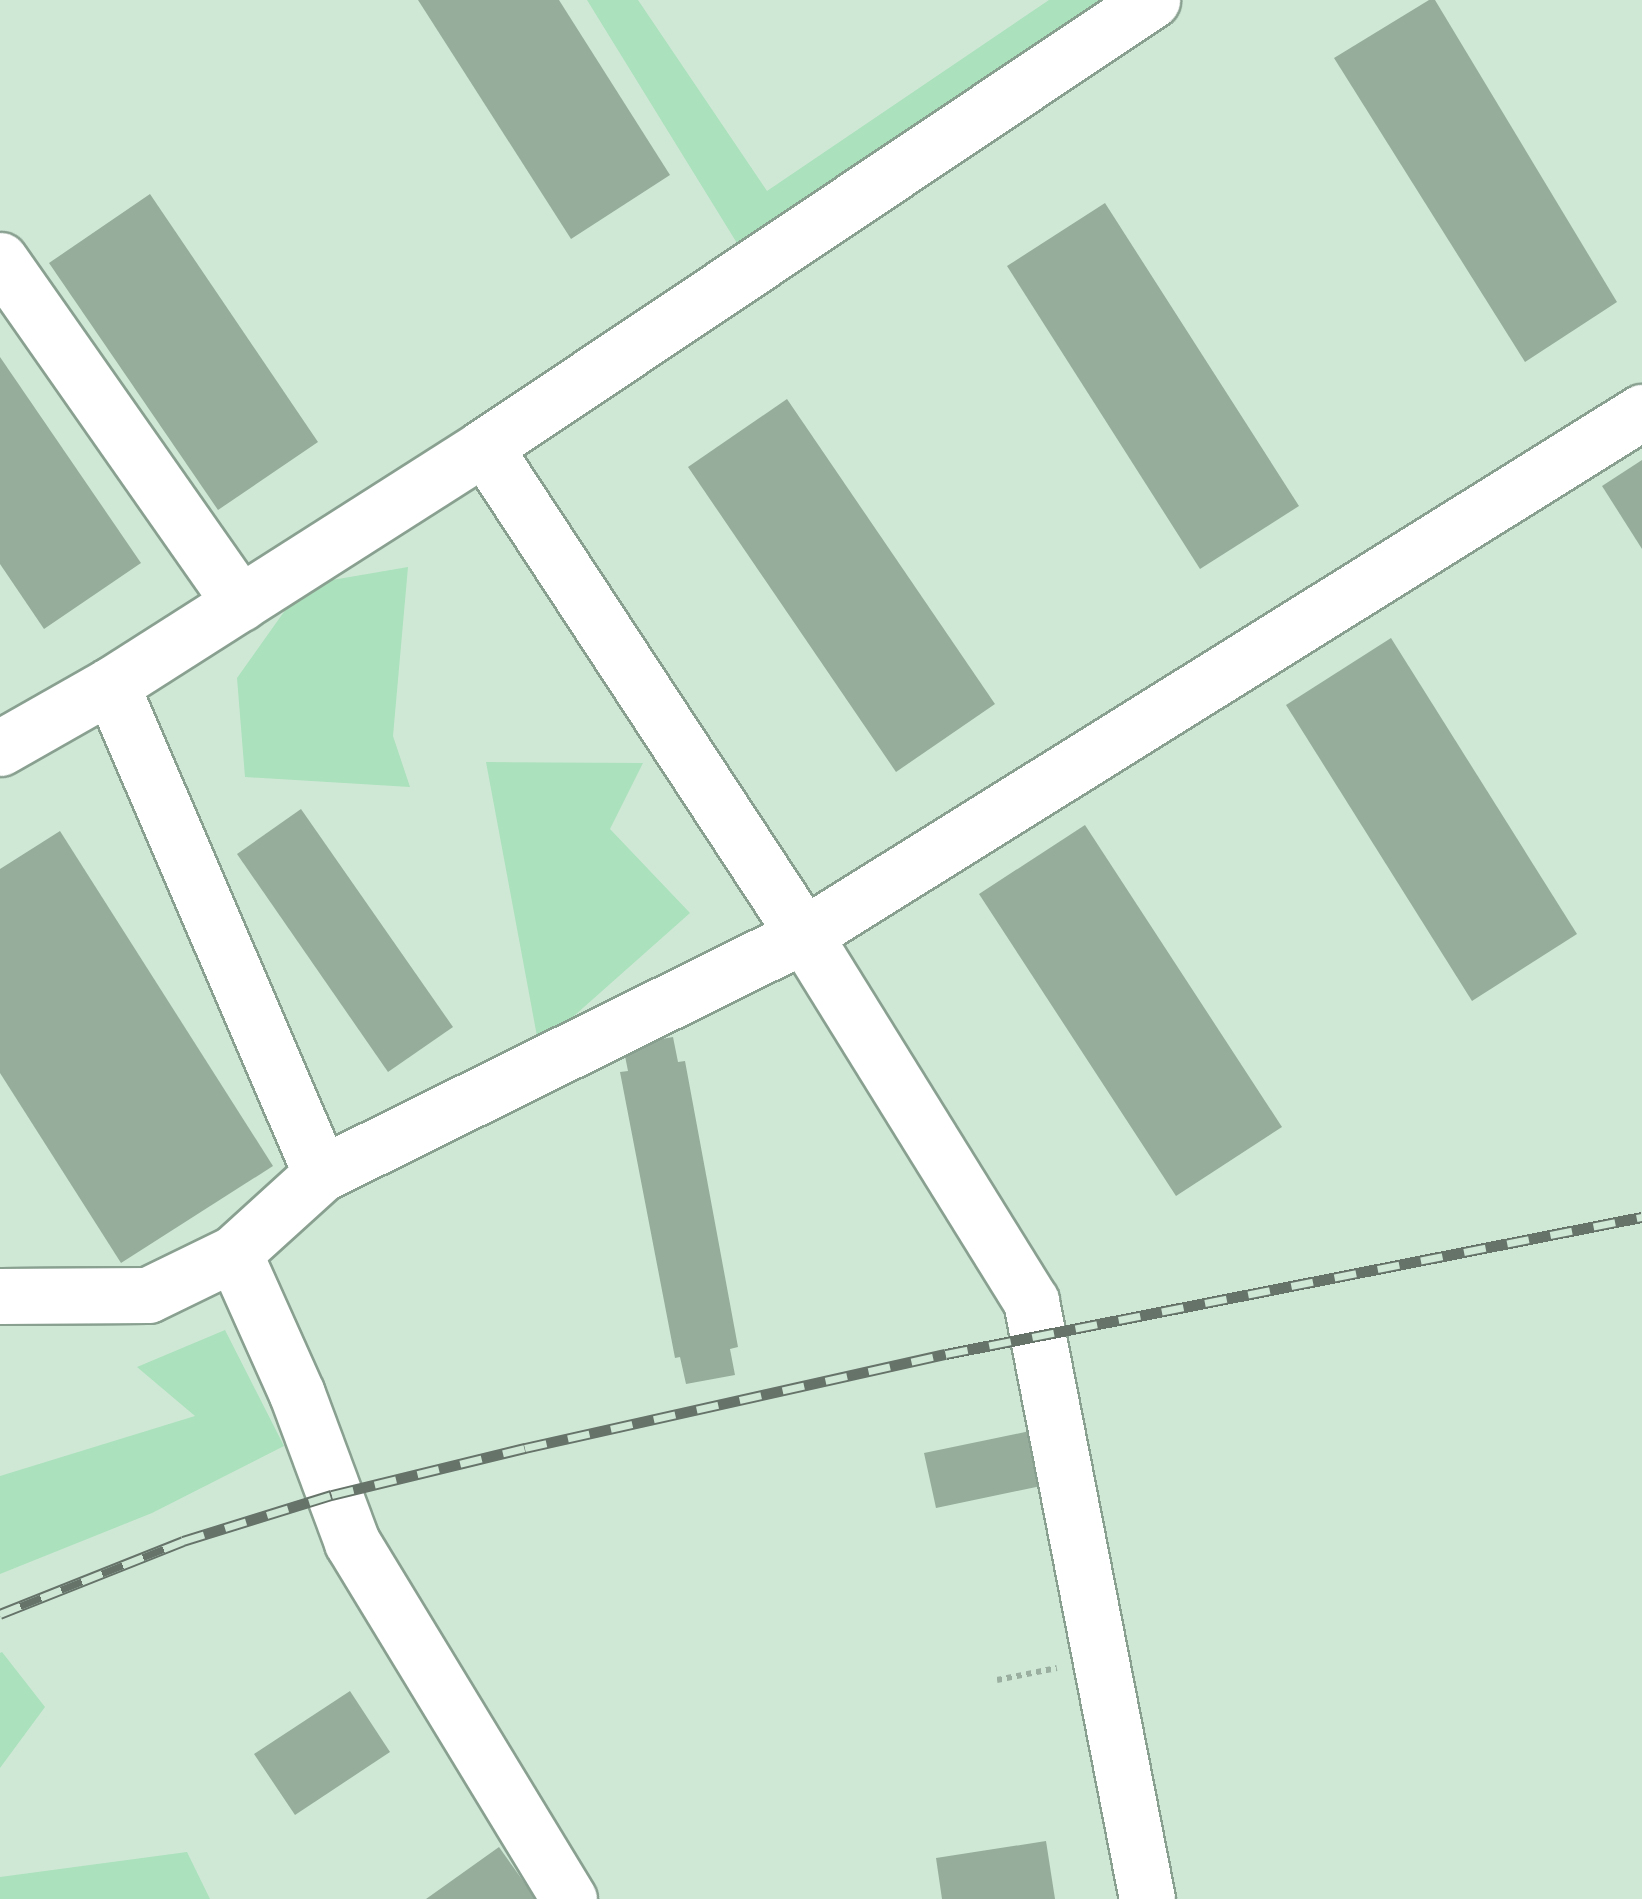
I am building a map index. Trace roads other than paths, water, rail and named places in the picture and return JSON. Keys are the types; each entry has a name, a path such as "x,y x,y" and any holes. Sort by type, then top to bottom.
{"lane":[{"path":"0,748 112,685 484,447 1152,0"},
{"path":"0,260 240,603"},
{"path":"0,1296 148,1295 234,1253 321,1174 804,935 1642,412"},
{"path":"484,447 804,935 1031,1301 1147,1899"},
{"path":"112,685 321,1174"},
{"path":"234,1253 297,1394 352,1542 570,1899"}],"railway":[{"path":"0,1614 183,1541 332,1495 525,1448 946,1354 1642,1217"}]}
